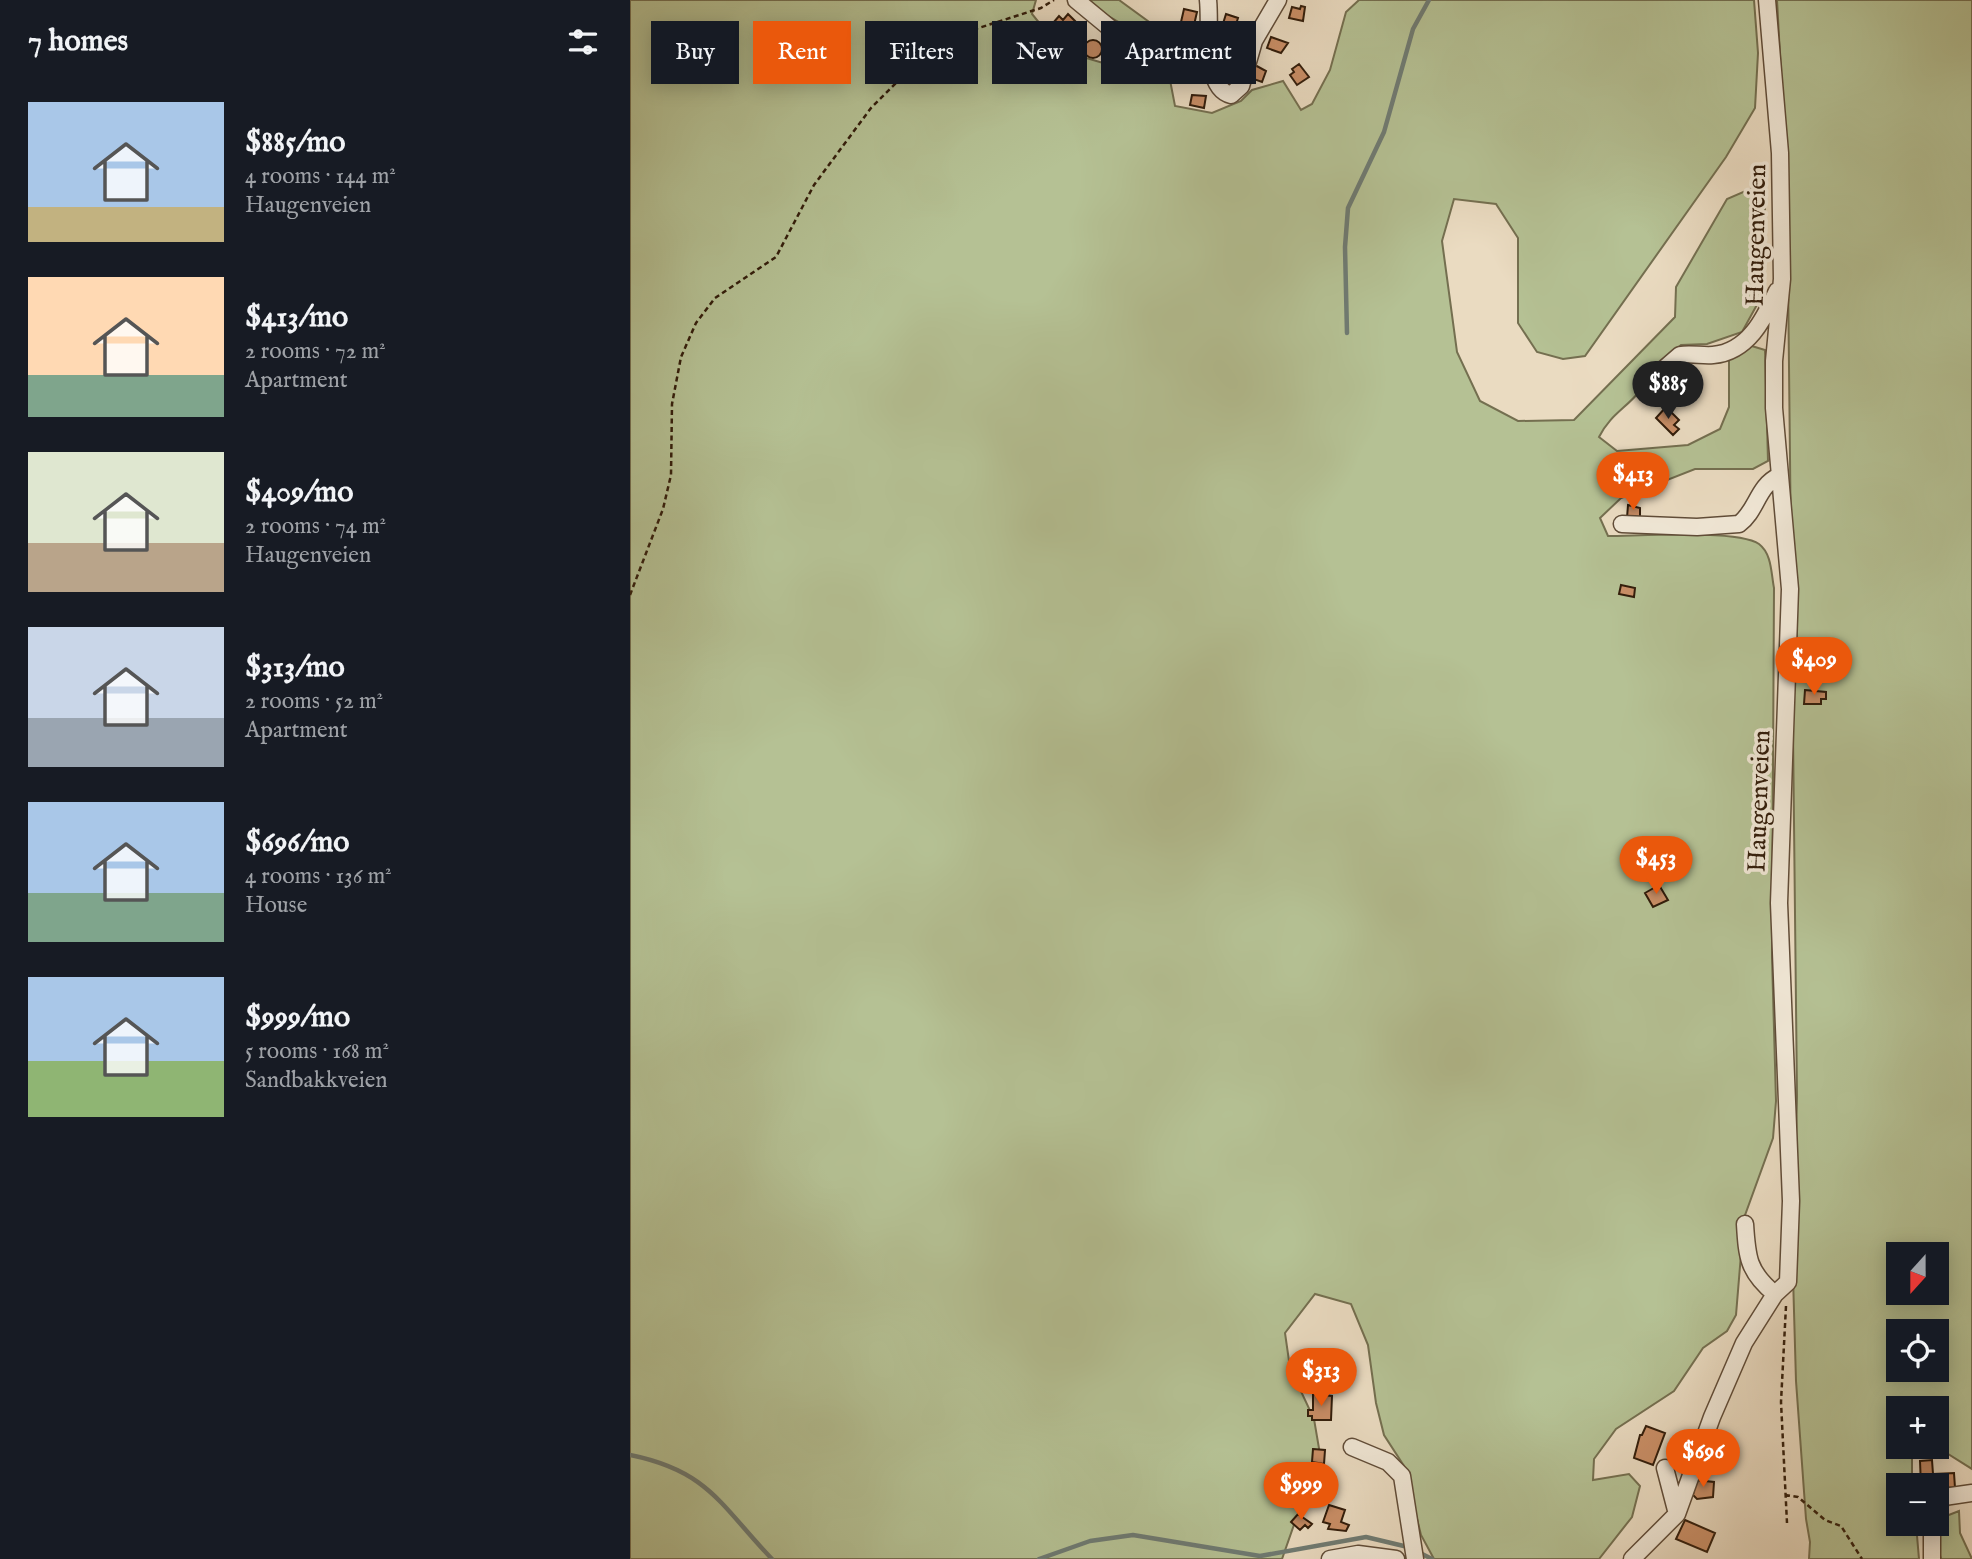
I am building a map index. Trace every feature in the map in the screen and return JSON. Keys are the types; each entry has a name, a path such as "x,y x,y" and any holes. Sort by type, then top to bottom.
{"street":[{"path":"1076,0 1101,21"},
{"path":"1208,0 1213,78 1219,90 1231,95 1241,86 1254,41 1278,0"},
{"name":"Haugenveien","path":"1767,0 1780,153 1782,279 1774,362 1779,476 1790,589 1779,903 1791,1201 1788,1282"},
{"path":"1657,387 1665,368 1680,355 1714,355 1740,346 1765,316 1782,279"},
{"path":"1622,524 1697,527 1739,524 1748,515 1765,486 1779,476"},
{"path":"1745,1224 1747,1257 1758,1279 1775,1294"},
{"path":"1632,1559 1677,1514 1712,1417 1744,1343 1775,1294 1788,1282"},
{"path":"1352,1447 1388,1462 1402,1476 1415,1559"},
{"path":"1665,1468 1677,1514"},
{"path":"1949,1496 1972,1493"},
{"path":"1932,1536 1932,1559"},
{"path":"1330,1559 1373,1555 1396,1559"}],"path":[{"path":"630,596 663,509 671,475 672,404 681,357 696,323 715,298 776,257 814,185 871,108 938,41 1041,8 1054,0"},
{"path":"1787,1523 1781,1402 1788,1282"},
{"path":"1784,1496 1798,1497 1825,1520 1842,1526 1862,1559"}],"green space":[{"path":"630,0 1036,0 1032,14 1038,21 992,21 992,84 1087,84 1087,58 1101,62 1101,84 1171,84 1175,106 1212,113 1241,101 1252,90 1283,81 1301,110 1312,104 1330,70 1346,12 1359,0 1754,0 1758,53 1755,108 1726,157 1585,356 1563,359 1537,352 1518,323 1518,238 1496,204 1454,199 1442,241 1457,352 1480,401 1518,421 1574,420 1675,317 1676,287 1727,199 1757,186 1765,205 1764,292 1742,332 1707,344 1681,345 1603,429 1599,437 1617,451 1688,445 1720,429 1729,407 1729,360 1745,344 1765,350 1768,461 1753,469 1695,469 1621,498 1600,518 1608,536 1687,534 1748,539 1759,544 1769,558 1774,588 1772,957 1776,1101 1773,1138 1744,1218 1736,1315 1727,1331 1703,1348 1674,1391 1616,1429 1594,1459 1593,1480 1629,1474 1640,1486 1632,1517 1599,1559 1434,1559 1421,1535 1404,1466 1384,1435 1376,1403 1368,1345 1351,1304 1315,1294 1285,1333 1290,1368 1314,1419 1321,1460 1314,1494 1296,1519 1282,1559 630,1559"},
{"path":"1081,0 1119,0 1148,21 1117,21"},
{"path":"1777,0 1972,0 1972,1469 1949,1455 1949,1396 1886,1396 1886,1459 1912,1459 1912,1473 1886,1473 1886,1536 1917,1536 1919,1559 1809,1559 1810,1542 1796,1381 1793,1276 1797,1096 1787,184"},
{"path":"1959,1511 1960,1533 1972,1559 1941,1559 1935,1538 1949,1536 1949,1515"}],"building":[{"path":"1301,6 1305,7 1303,21 1289,18 1292,7 1300,9"},
{"path":"1184,9 1197,12 1195,21 1181,21"},
{"path":"1068,14 1075,21 1055,21 1059,16 1063,20"},
{"path":"1226,14 1238,18 1237,21 1224,21"},
{"path":"1271,37 1288,43 1281,53 1267,48"},
{"path":"1093,40 1099,43 1099,55 1093,58 1087,55 1087,43"},
{"path":"1299,64 1309,77 1297,85 1290,75 1294,72 1292,69"},
{"path":"1256,66 1266,71 1262,82 1256,80"},
{"path":"1192,95 1206,96 1204,108 1190,105"},
{"path":"1666,407 1679,420 1674,425 1679,429 1673,435 1656,418"},
{"path":"1628,505 1640,508 1640,518 1627,518"},
{"path":"1621,585 1635,588 1634,597 1619,594"},
{"path":"1805,690 1826,692 1826,699 1821,699 1821,704 1804,704"},
{"path":"1659,885 1668,900 1653,907 1645,893"},
{"path":"1313,1394 1332,1396 1331,1420 1312,1420 1312,1416 1308,1416 1308,1410 1313,1410"},
{"path":"1646,1426 1665,1433 1653,1465 1634,1458 1640,1435"},
{"path":"1313,1449 1325,1450 1324,1464 1312,1462"},
{"path":"1932,1460 1933,1473 1920,1473 1920,1461"},
{"path":"1949,1473 1954,1473 1955,1488 1949,1488"},
{"path":"1695,1480 1714,1482 1713,1497 1697,1499 1693,1495"},
{"path":"1329,1505 1345,1510 1341,1522 1349,1525 1346,1531 1328,1529 1330,1524 1323,1522"},
{"path":"1298,1514 1312,1524 1308,1528 1305,1525 1300,1530 1291,1522"},
{"path":"1685,1520 1715,1533 1707,1552 1676,1539"}],"waterway":[{"path":"1347,333 1345,247 1348,208 1384,132 1413,29 1429,0"},
{"path":"630,1455 657,1462 696,1481 712,1493 772,1559"},
{"path":"1039,1559 1090,1541 1133,1535 1260,1556 1366,1537 1408,1547"},
{"path":"1422,1554 1432,1559"}]}
